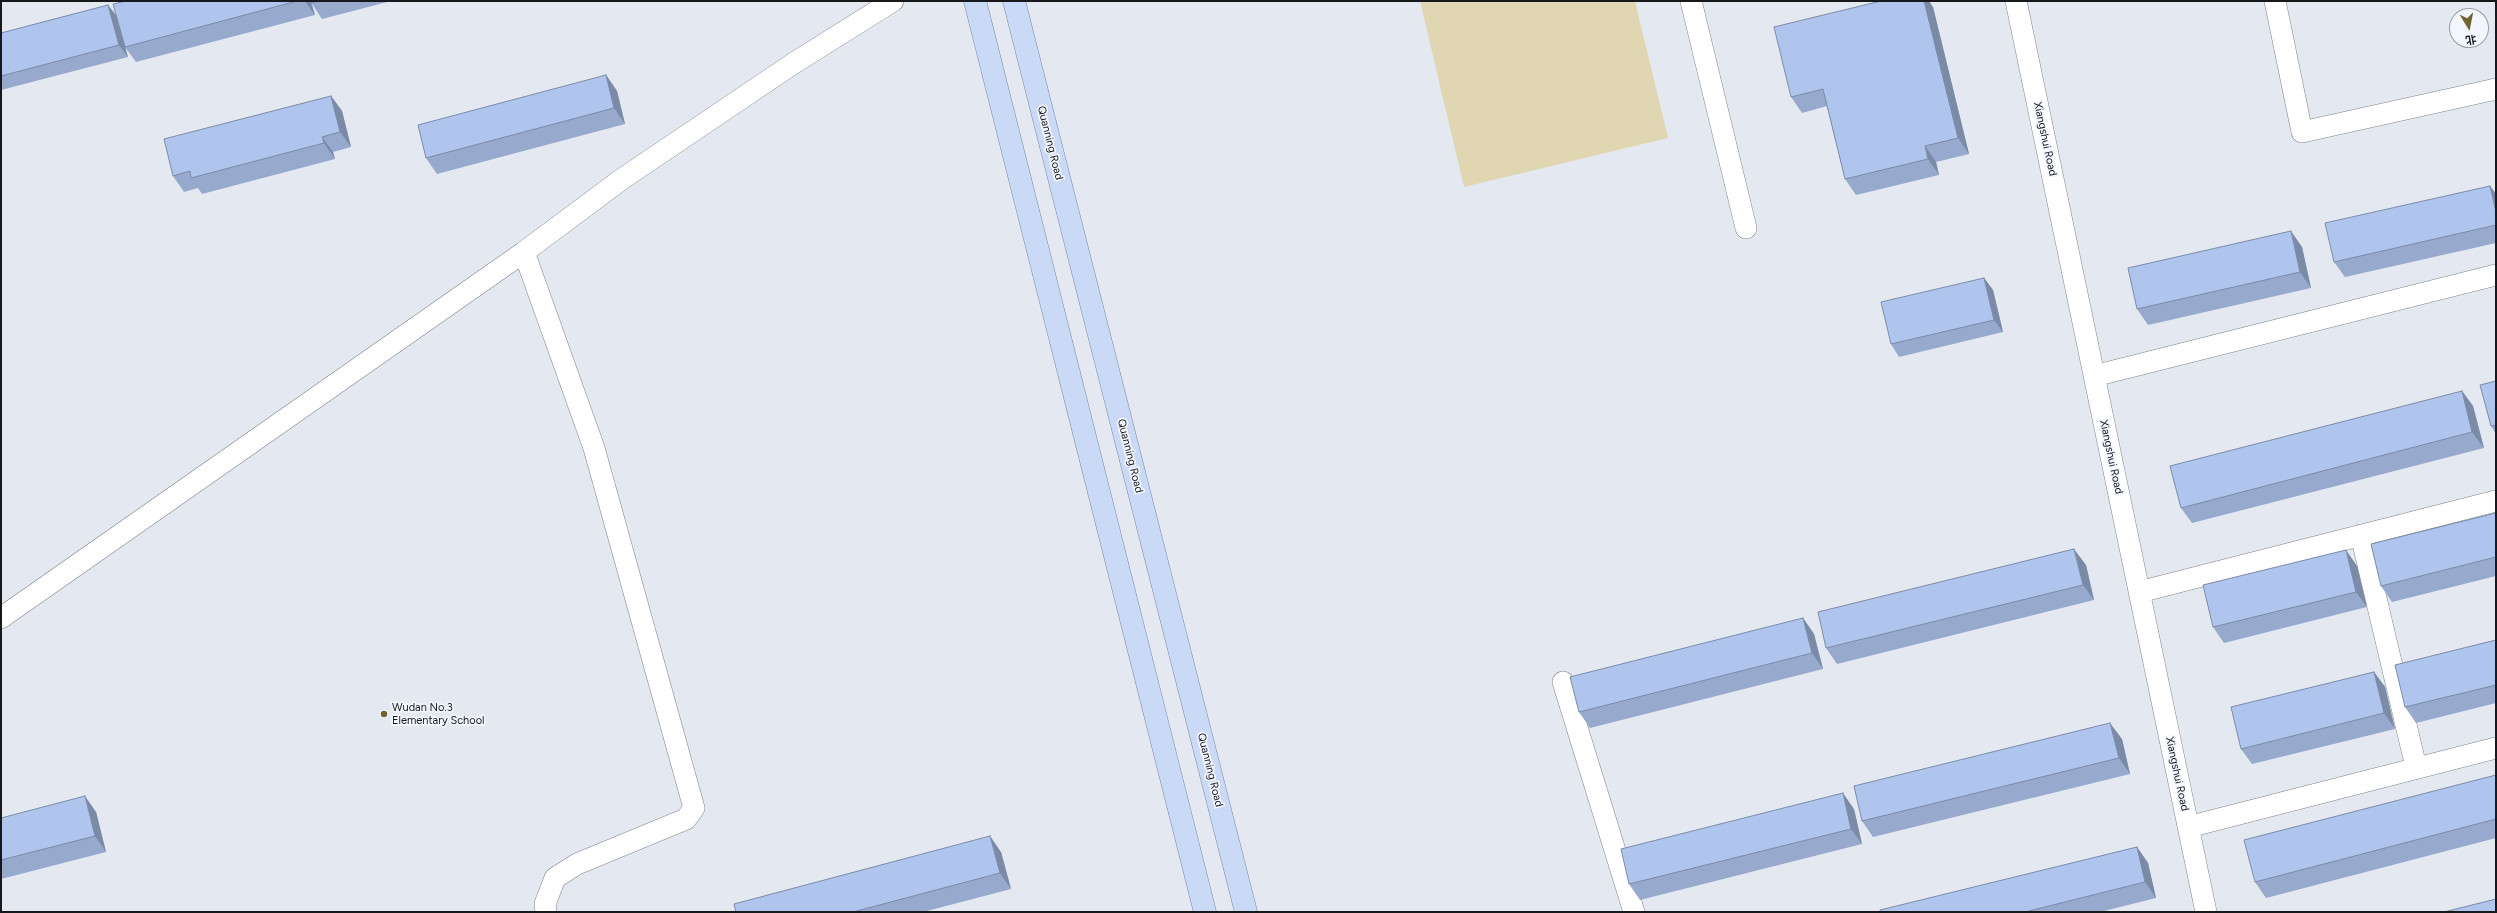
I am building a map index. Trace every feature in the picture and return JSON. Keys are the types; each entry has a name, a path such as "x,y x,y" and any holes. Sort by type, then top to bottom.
{"main road":[{"path":"975,1 1205,912"},
{"name":"Quanning Road","path":"1014,1 1246,912"}],"street":[{"path":"1,618 524,252 628,175 794,63 893,1"},
{"path":"1692,1 1746,228"},
{"name":"Xiangshui Road","path":"2016,1 2206,912"},
{"path":"2275,1 2302,132 2496,90"},
{"path":"524,252 594,448 694,808 686,819 577,864 556,878 546,904 546,912"},
{"path":"2094,376 2496,274"},
{"path":"2139,592 2496,501"},
{"path":"2361,535 2416,767"},
{"path":"1563,682 1634,912"},
{"path":"2188,827 2416,767 2496,748"}],"shaded area":[{"path":"1420,1 1635,1 1668,138 1464,187"}],"building":[{"path":"126,1 297,1 125,47 113,4"},
{"path":"1881,1 1924,1 1958,138 1925,146 1928,159 1845,179 1823,89 1791,97 1774,27"},
{"path":"108,5 119,45 1,76 1,33"},
{"path":"606,75 614,108 426,158 418,125"},
{"path":"331,96 340,132 322,137 324,143 191,178 190,171 173,176 164,139"},
{"path":"2490,186 2496,212 2496,225 2334,262 2325,223"},
{"path":"2291,231 2300,272 2137,309 2128,268"},
{"path":"1984,278 1994,320 1891,344 1881,302"},
{"path":"2496,381 2496,425 2491,426 2480,385"},
{"path":"2462,391 2472,432 2181,508 2170,466"},
{"path":"2496,513 2496,557 2381,586 2371,544"},
{"path":"2074,549 2083,585 1826,648 1818,612"},
{"path":"2346,550 2356,592 2213,627 2203,585"},
{"path":"1803,618 1812,653 1579,712 1570,677"},
{"path":"2496,640 2496,685 2405,707 2395,665"},
{"path":"2374,672 2384,713 2241,749 2231,707"},
{"path":"2110,723 2119,758 1862,821 1854,786"},
{"path":"2496,775 2496,819 2255,882 2244,840"},
{"path":"1843,793 1851,829 1629,884 1621,849"},
{"path":"85,796 95,836 1,860 1,818"},
{"path":"990,836 1000,873 853,912 736,912 734,904"},
{"path":"2137,847 2145,882 2025,912 1880,912 1880,910"},
{"path":"2496,899 2496,912 2444,912"}],"place":[{"name":"Wudan No.3 Elementary School","path":"384,714"}]}
